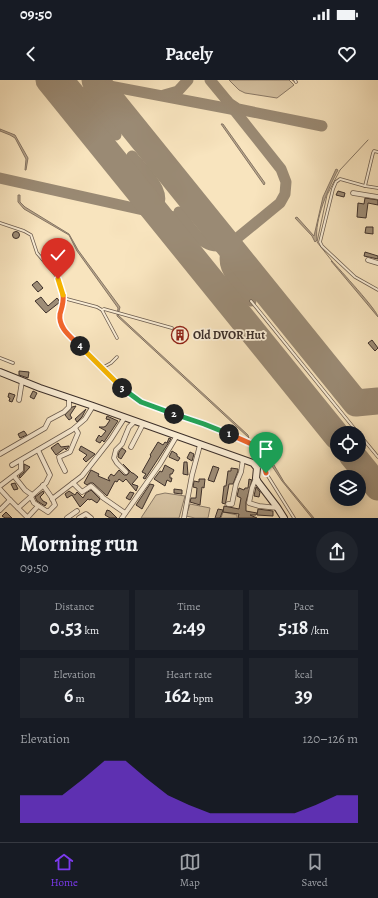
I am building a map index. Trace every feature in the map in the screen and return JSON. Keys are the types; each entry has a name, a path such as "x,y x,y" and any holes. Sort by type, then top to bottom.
{"street":[{"path":"353,193 378,197"},
{"path":"368,260 378,263"},
{"path":"0,372 176,437 243,459 255,465 257,468 256,478 249,503 259,506 278,508"},
{"path":"19,400 22,381"},
{"path":"0,454 45,428 49,420 64,412 69,407 68,398"},
{"path":"12,465 75,428 85,419 93,406"},
{"path":"52,499 82,476 111,439 125,417"},
{"path":"126,472 117,464 114,458 116,450 122,444 129,427 134,421"},
{"path":"131,447 143,424"},
{"path":"65,471 59,457 70,452 78,433 75,428"},
{"path":"122,518 160,464 176,437"},
{"path":"184,518 192,475 200,444"},
{"path":"18,508 43,485 50,474 38,450"},
{"path":"228,504 232,504 243,459"},
{"path":"0,486 21,470 21,460"},
{"path":"14,476 38,506 48,512 54,505 43,485"},
{"path":"256,478 284,518"},
{"path":"73,483 82,492 91,486 102,497 125,513"},
{"path":"0,490 28,518 38,506"},
{"path":"0,510 10,500"},
{"path":"70,517 77,511"},
{"path":"80,518 86,514 91,518"}],"lane":[{"path":"365,186 373,153 374,151 378,152"},
{"path":"378,188 340,179 336,182 332,192 320,243 352,274 378,290"},
{"path":"0,224 30,234 38,253 58,279 63,298 60,318 63,328 102,368 124,389 141,402 212,427 256,446 261,452 264,471 294,518"},
{"path":"63,298 102,310 104,309 172,328"},
{"path":"251,301 353,426"},
{"path":"102,310 117,338"},
{"path":"102,368 111,363 117,357"},
{"path":"0,358 12,363"},
{"path":"366,442 378,457"}],"shaded area":[{"path":"229,80 289,80 294,85 277,98 245,93 239,90"},
{"path":"221,124 223,124 265,183 264,185"},
{"path":"0,129 15,135 28,158 26,170 26,159 15,138 0,131"},
{"path":"336,169 338,170 330,185 320,214 317,240 315,242 312,236 295,218 297,217 314,236 323,197"},
{"path":"18,195 20,195 20,202 25,207 69,234 78,250 120,307 118,315 248,435 249,438 117,316 118,308 77,251 69,235 24,209 18,202"},
{"path":"331,261 365,299 378,317"},
{"path":"264,455 274,465 284,482 314,518 312,518 282,481"},
{"path":"165,493 185,496 179,518 141,518 156,495"},
{"path":"190,504 210,508 208,518 186,516"},
{"path":"223,512 237,515 237,518 221,518"}],"building":[{"path":"338,191 345,193 344,197 336,195"},
{"path":"365,198 378,200 378,205 368,203 366,218 357,217 358,203 364,204"},
{"path":"366,227 373,227 373,234 365,233"},
{"path":"16,231 19,232 19,238 16,239 13,238 12,235 13,232"},
{"path":"365,252 378,256 378,259 364,256"},
{"path":"37,281 43,288 38,292 32,285"},
{"path":"41,297 48,306 57,298 60,302 46,313 35,301"},
{"path":"372,340 378,348 375,351 368,343"},
{"path":"19,371 29,372 28,378 19,375"},
{"path":"33,391 37,393 34,399 30,397"},
{"path":"9,393 15,395 12,402 9,401"},
{"path":"76,406 70,415 72,418 69,420 65,415 72,407"},
{"path":"86,409 82,417 77,422 75,419"},
{"path":"107,416 118,421 104,442 102,440 100,443 96,440 99,435 101,437 106,431 99,427 106,426 110,420 106,419"},
{"path":"24,431 27,435 20,438 18,434"},
{"path":"169,438 171,439 145,479 143,478 146,474 142,472 158,442 163,445 165,442 167,443"},
{"path":"58,443 61,447 69,446 66,450 65,448 56,455 51,448"},
{"path":"81,446 95,454 86,462 83,459 87,455 79,450"},
{"path":"122,448 126,451 121,459 118,457"},
{"path":"172,451 180,458 178,461 169,457"},
{"path":"190,452 194,454 192,461 187,458"},
{"path":"184,462 187,462 188,475 183,474"},
{"path":"24,464 30,467 20,478 19,476 24,472"},
{"path":"123,464 138,477 132,484 138,486 136,491 126,479 123,482 119,479 117,482 115,481 107,496 93,483 87,485 84,483 91,470 99,474 98,476 110,481 108,478 111,474 114,476 119,470 124,475 127,475 129,471"},
{"path":"165,465 174,470 172,474 170,474 170,478 172,478 171,482 167,480 165,486 154,479 160,471 162,472"},
{"path":"213,466 219,468 214,482 208,480"},
{"path":"231,468 238,469 238,471 233,484 229,484 225,504 222,503 224,486 226,486 228,471 231,471"},
{"path":"199,479 205,479 204,488 202,487 200,505 190,502 191,498 196,498 197,488 193,487 194,481 199,482"},
{"path":"249,479 252,480 246,502 246,511 257,513 256,515 250,515 257,518 238,518 239,514 223,512 224,506 239,509 241,498 237,496 239,488 244,490 245,488 248,488"},
{"path":"15,483 18,489 14,490 11,484"},
{"path":"150,484 154,485 142,509 136,505"},
{"path":"256,487 260,492 259,497 254,496"},
{"path":"174,489 182,490 182,494 174,493"},
{"path":"91,490 100,499 97,503 91,499 88,499 80,507 72,495 67,498 65,494 69,491 75,495 77,492 83,498 86,493"},
{"path":"43,491 44,493 40,497 47,503 45,506 37,501 35,497"},
{"path":"130,492 134,493 130,500 126,498"},
{"path":"218,509 223,510 220,518 215,518"},
{"path":"258,509 273,511 273,516 257,515"},
{"path":"107,510 117,518 110,518 105,515"},
{"path":"6,512 12,518 5,518 2,516"}],"waterway":[{"path":"332,261 317,242 327,195 340,170 368,140"}],"taxiway":[{"path":"70,80 89,103"},
{"path":"164,95 178,91 188,80"},
{"path":"210,80 229,103 238,109 322,126"},
{"path":"116,135 88,100 88,90 94,83 236,110"},
{"path":"179,212 196,235 209,245 217,246 226,244 236,239 280,203 285,194 286,182 281,169 227,101"},
{"path":"0,178 152,212 158,206 160,198 158,191 149,176 132,156"},
{"path":"152,212 179,218 186,222"},
{"path":"234,240 228,248 225,257 226,265 233,280 251,301"}],"runway":[{"path":"49,80 330,427"},
{"path":"95,80 356,403 378,401"},
{"path":"358,462 378,487"}],"place":[{"name":"Old DVOR Hut","path":"180,335"}],"route":[{"path":"58,279 63,299 60,322 63,328 119,385 135,398 149,405 204,424 254,444 261,452 266,473"}]}
